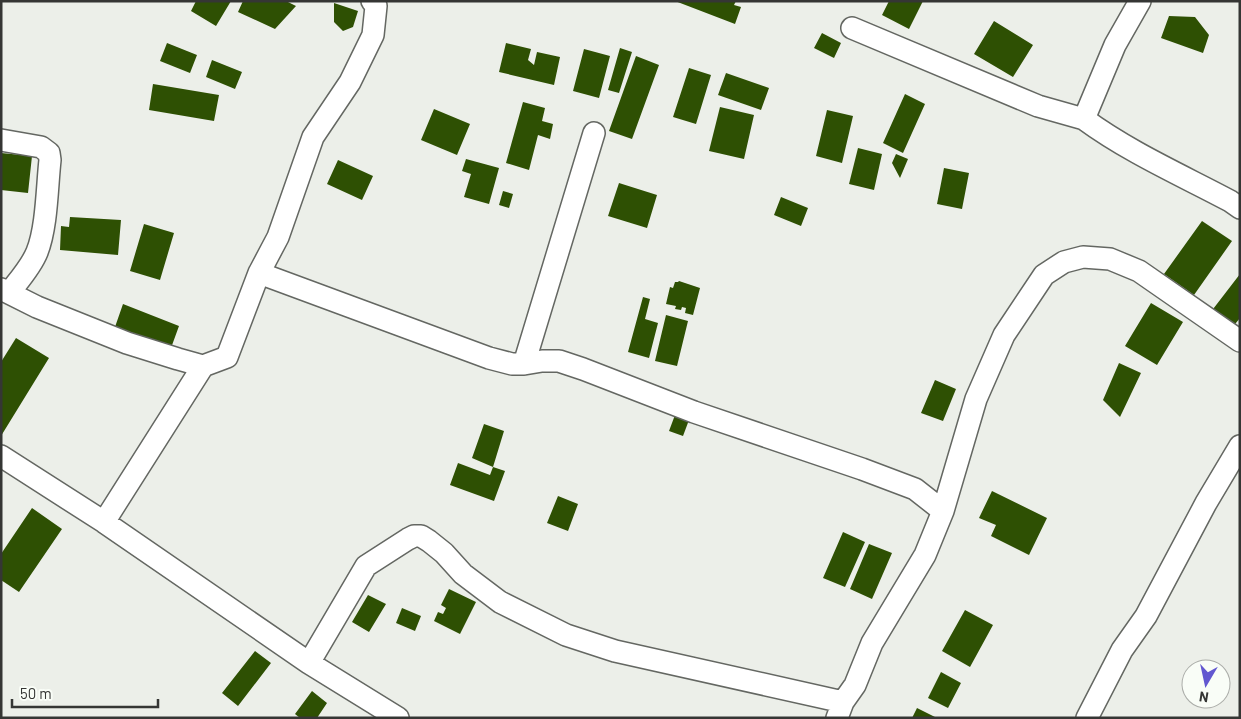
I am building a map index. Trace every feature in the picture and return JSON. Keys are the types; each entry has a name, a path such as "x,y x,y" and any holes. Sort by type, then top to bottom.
{"street":[{"path":"104,522 202,366 226,357 259,274 278,237 313,137 350,82 373,35 376,6 372,1"},
{"path":"1084,119 1115,44 1140,1"},
{"path":"852,28 1038,106 1084,119 1135,152 1240,208"},
{"path":"524,364 594,132"},
{"path":"1,140 46,149 50,160 43,227 37,252 26,271 5,291 37,307 127,343 202,366"},
{"path":"309,663 366,566 408,539 414,536 421,536 444,553 463,574 500,602 566,635 615,651 840,710 855,685 872,643 885,619 924,555 943,511 976,399 1004,335 1044,275 1064,262 1083,257 1110,260 1139,271 1240,341"},
{"path":"259,274 489,358 512,364 559,361 583,369 694,412 915,489 943,511"},
{"path":"1087,718 1122,650 1146,616 1206,503 1240,446"},
{"path":"1,456 104,522 309,663 398,718"}],"building":[{"path":"196,1 231,1 216,26 191,11"},
{"path":"243,1 286,1 296,6 275,29 238,12"},
{"path":"675,1 736,1 734,5 741,7 735,24"},
{"path":"889,1 923,1 909,29 882,15"},
{"path":"334,3 358,11 353,27 343,31 334,22"},
{"path":"1169,16 1195,17 1209,35 1203,53 1161,38"},
{"path":"994,21 1033,45 1013,77 974,54"},
{"path":"822,33 841,43 834,58 814,48"},
{"path":"167,43 197,55 190,73 160,61"},
{"path":"506,43 531,49 528,60 534,65 537,52 560,57 554,85 499,72"},
{"path":"620,48 632,52 619,93 608,90"},
{"path":"584,49 610,56 599,98 573,91"},
{"path":"636,56 659,65 632,139 609,131"},
{"path":"212,60 242,72 235,89 206,77"},
{"path":"689,68 711,75 696,124 673,117"},
{"path":"726,73 769,88 761,110 718,95"},
{"path":"153,84 219,95 214,121 149,110"},
{"path":"905,94 925,104 903,153 883,143"},
{"path":"523,102 545,108 542,121 553,124 550,139 538,135 529,170 506,163"},
{"path":"720,107 754,115 744,159 709,151"},
{"path":"434,109 470,124 457,155 421,140"},
{"path":"827,110 853,116 842,163 816,156"},
{"path":"858,148 882,154 874,190 849,184"},
{"path":"1,153 32,156 28,193 1,190"},
{"path":"896,154 908,159 900,178 892,163"},
{"path":"466,159 499,168 489,204 464,197 471,174 462,171"},
{"path":"338,160 373,176 362,200 327,184"},
{"path":"944,168 969,173 962,209 937,204"},
{"path":"619,183 657,195 647,228 608,216"},
{"path":"503,191 513,194 509,208 499,205"},
{"path":"781,197 808,208 801,226 774,215"},
{"path":"70,217 121,220 118,255 60,250 61,226 69,227"},
{"path":"1202,221 1232,241 1194,295 1164,274"},
{"path":"144,224 174,233 160,280 130,271"},
{"path":"1240,274 1240,318 1231,329 1210,313"},
{"path":"679,281 700,288 693,315 685,313 686,308 682,307 681,310 675,309 676,306 666,304 670,287 673,288 675,282"},
{"path":"643,297 650,299 645,319 658,323 649,358 628,352"},
{"path":"1151,303 1183,322 1157,365 1125,346"},
{"path":"123,304 179,326 171,348 115,327"},
{"path":"666,315 688,321 677,366 655,361"},
{"path":"16,338 49,358 1,436 1,362"},
{"path":"1119,363 1141,373 1120,417 1103,400"},
{"path":"935,380 956,389 943,421 921,413"},
{"path":"675,415 689,420 683,436 669,431"},
{"path":"484,424 504,431 493,467 472,458"},
{"path":"458,463 490,475 493,467 505,471 494,501 450,485"},
{"path":"992,491 1047,518 1029,555 991,536 996,525 979,518"},
{"path":"558,496 578,504 568,531 547,523"},
{"path":"32,508 62,529 19,592 1,580 1,554"},
{"path":"843,532 865,542 845,587 823,578"},
{"path":"869,544 892,553 872,599 850,589"},
{"path":"449,589 476,602 460,634 434,621 438,612 443,614 446,608 441,605"},
{"path":"368,595 386,604 369,632 352,622"},
{"path":"402,608 421,616 415,631 396,623"},
{"path":"965,610 993,625 970,667 942,651"},
{"path":"255,651 271,663 238,706 222,693"},
{"path":"941,672 961,683 948,708 928,698"},
{"path":"312,691 327,703 317,718 300,718 295,714"},
{"path":"917,708 937,718 912,718"}]}
